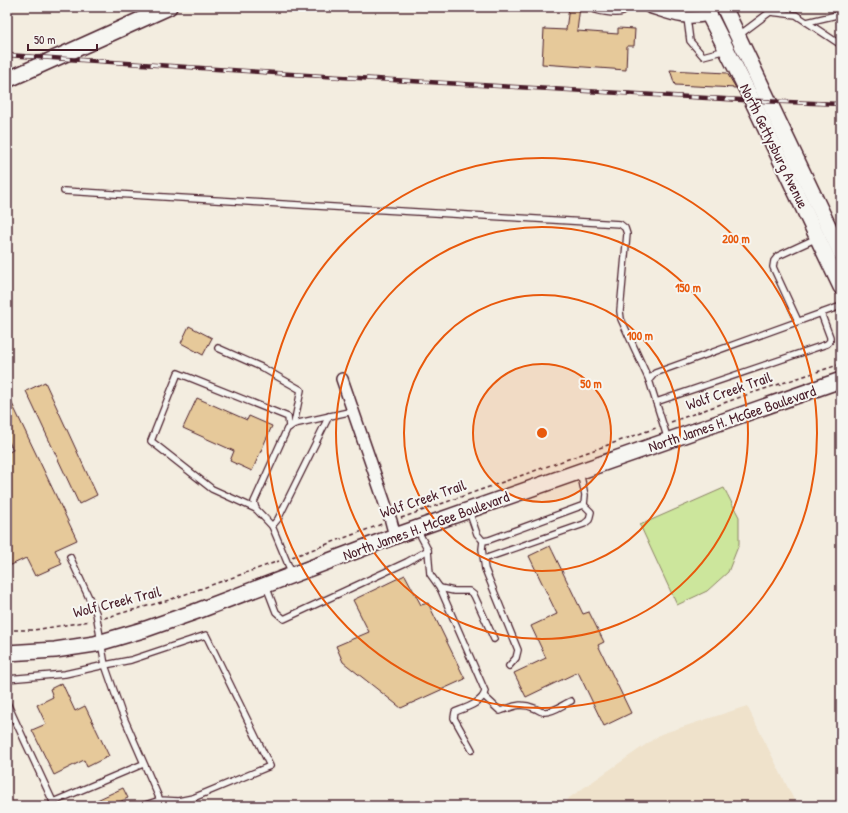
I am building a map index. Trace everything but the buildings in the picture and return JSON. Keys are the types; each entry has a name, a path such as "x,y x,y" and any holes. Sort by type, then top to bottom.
{"main road":[{"path":"7,80 169,7"},
{"name":"North Gettysburg Avenue","path":"724,7 829,234 841,287"},
{"name":"North Gettysburg Avenue","path":"707,11 726,50 841,253"},
{"name":"North James H. McGee Boulevard","path":"7,653 55,650 101,642 146,629 395,536 841,380"}],"street":[{"path":"649,7 687,18 696,18 707,11"},
{"path":"342,379 395,536"}],"lane":[{"path":"589,7 604,12 617,13 628,7"},
{"path":"738,36 770,12 796,15 841,45"},
{"path":"807,22 841,14"},
{"path":"687,18 690,41 703,56 726,50"},
{"path":"64,190 620,224 625,228 627,234 620,312 621,319 649,380 668,440"},
{"path":"798,321 773,267 774,261 778,256 829,234"},
{"path":"649,380 655,373 841,306"},
{"path":"656,402 827,344 830,341 830,337 821,313"},
{"path":"218,348 261,367 301,390 292,426"},
{"path":"292,426 288,417 178,373 151,441 212,489 256,509 272,526 292,575"},
{"path":"256,509 254,502 287,429 292,426 328,416 353,411"},
{"path":"272,526 278,519 328,416"},
{"path":"580,472 585,495 584,506"},
{"path":"469,510 477,534 483,540 489,540 584,506"},
{"path":"484,559 584,524 589,520 591,512 584,506"},
{"path":"417,529 428,550 430,574 440,588 485,691 484,696 480,700 455,712 454,718 472,750"},
{"path":"483,540 482,549 485,569 518,650 516,658 509,666"},
{"path":"266,585 276,612 284,619 407,562 428,550"},
{"path":"70,557 96,613 105,665 121,712 160,800"},
{"path":"440,588 454,591 468,591 474,595 494,639"},
{"path":"7,679 65,674 130,660 206,635 270,766 193,798 178,801 160,800 142,806"},
{"path":"484,696 500,711 516,705 525,705 535,708 541,712 546,712 571,701"},
{"path":"7,703 54,804 143,764"}],"path":[{"name":"Wolf Creek Trail","path":"7,630 34,630 97,620 169,600 750,394 841,364"}],"shaded area":[{"path":"747,706 797,806 564,806 569,798 661,734"}],"green space":[{"path":"724,488 739,517 739,544 728,572 707,591 677,605 640,525"}],"railway":[{"path":"7,55 306,75 759,101 841,104"}]}
